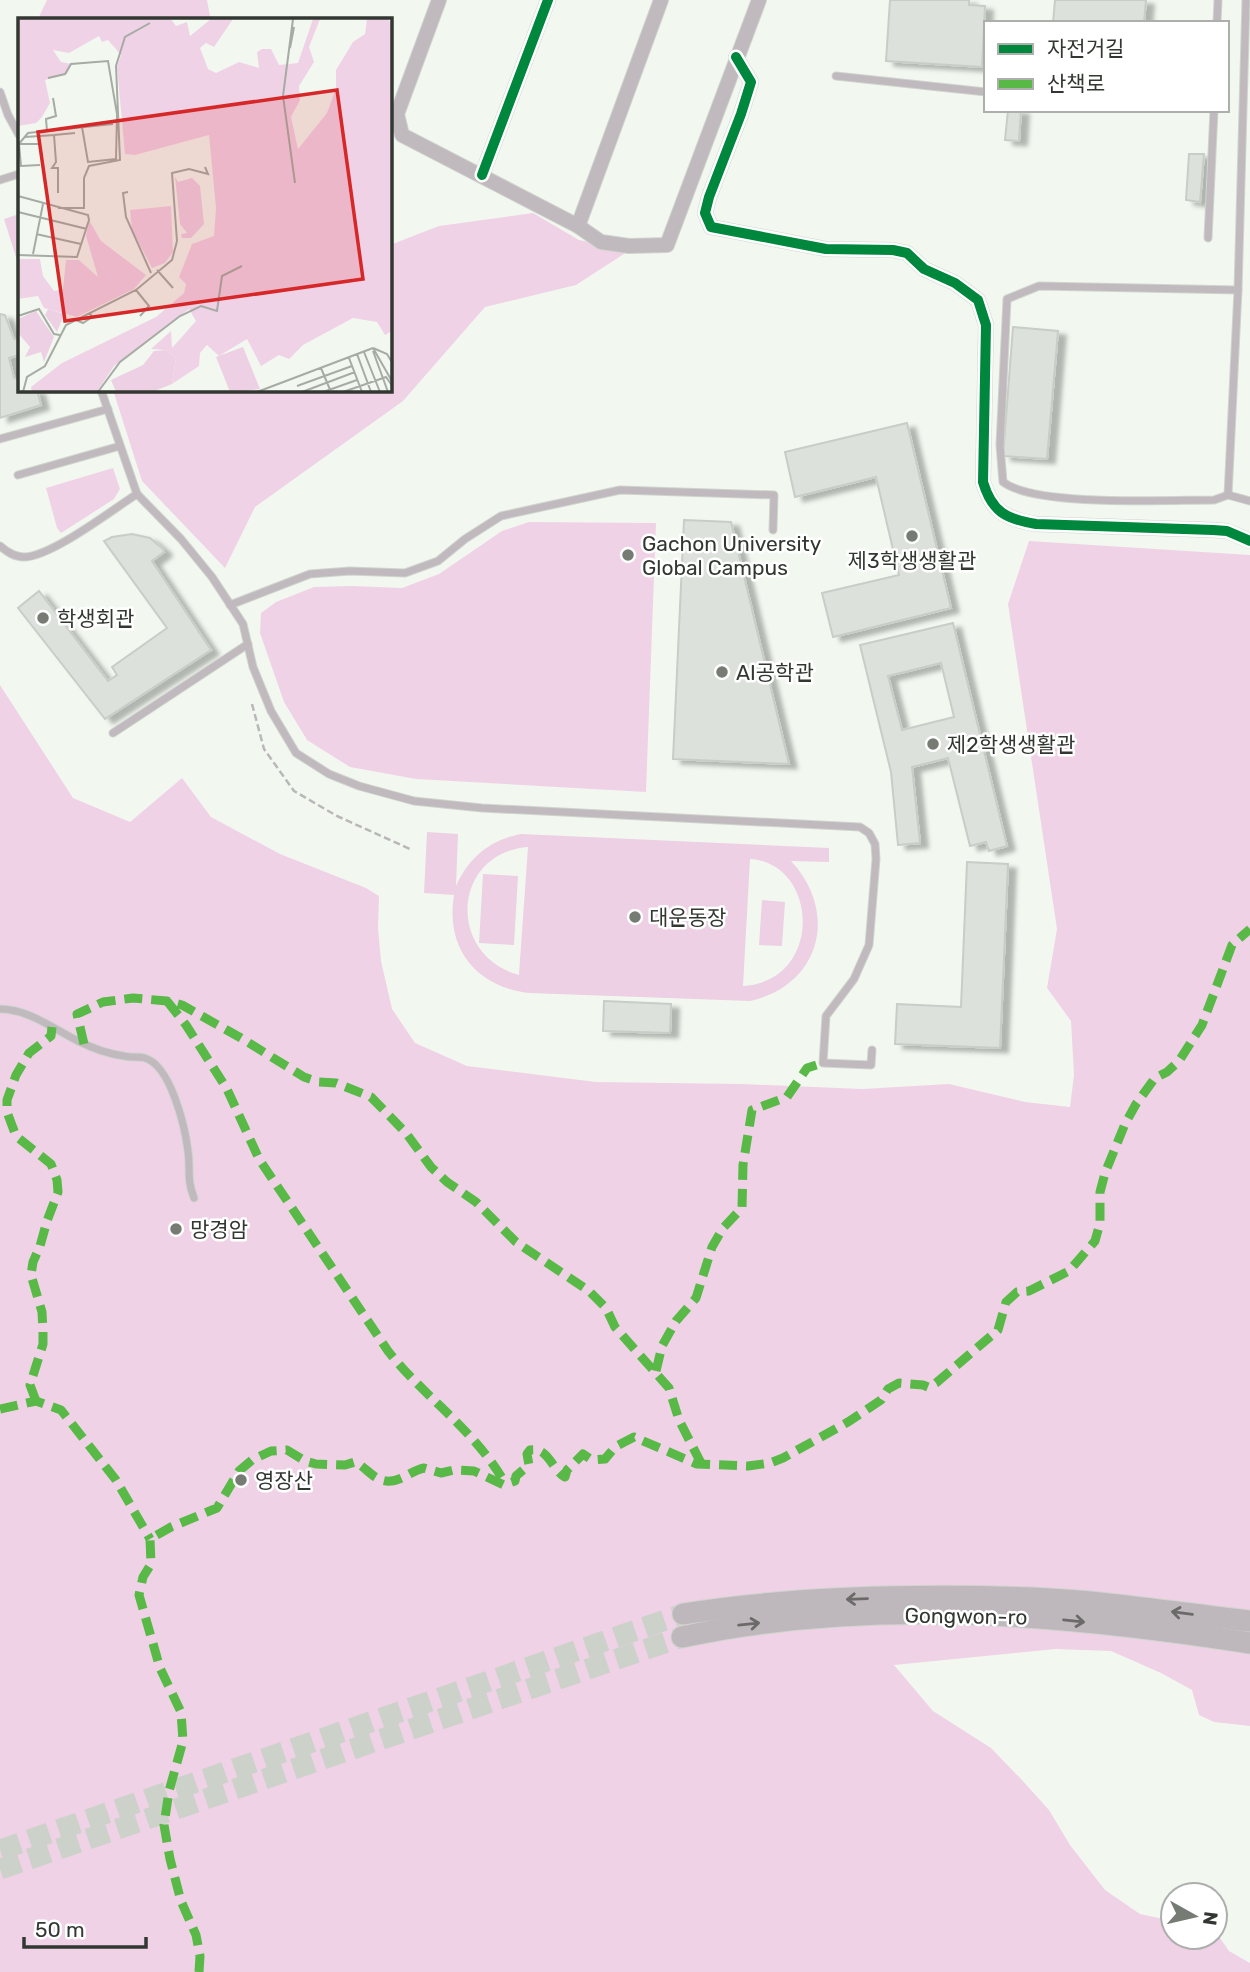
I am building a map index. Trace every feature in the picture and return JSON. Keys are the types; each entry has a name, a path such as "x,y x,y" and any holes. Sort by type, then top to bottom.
{"main road":[{"name":"Gongwon-ro","path":"682,1614 744,1604 816,1600 1010,1598 1049,1599 1250,1620"},
{"name":"Gongwon-ro","path":"682,1637 737,1625 806,1618 992,1613 1250,1643"}],"street":[{"path":"439,0 397,114 402,135 578,226 601,242 629,246 667,245 759,0"},
{"path":"482,175 548,0"},
{"path":"578,226 661,0"},
{"path":"736,57 751,82 709,197 705,213 711,227 826,249 893,250 907,253 924,269 955,283 978,300 986,325 983,482 992,506 1015,520 1036,524 1227,531 1250,541"}],"lane":[{"path":"1217,21 1218,0"},
{"path":"1228,495 1247,58 1246,0"},
{"path":"836,76 984,92"},
{"path":"0,92 18,133"},
{"path":"1208,238 1214,112"},
{"path":"0,180 18,174"},
{"path":"1238,290 1039,286 1007,299 1000,445 1003,482 1013,490 1041,496 1086,499 1214,500 1228,495 1250,501"},
{"path":"103,392 137,494 181,539 212,577 243,624 253,667 271,711 296,753 329,774 359,786 414,801 482,808 860,827 869,833 875,844 876,859 869,945 854,979 826,1016 823,1063 871,1065 872,1050"},
{"path":"0,439 108,409"},
{"path":"18,475 120,446"},
{"path":"230,605 310,574 350,571 405,573 438,561 465,539 501,516 620,490 774,495 774,530"},
{"path":"0,546 12,555 34,556 56,546 137,494"},
{"path":"113,733 247,644"},
{"path":"0,1009 32,1017 99,1049 123,1056 147,1058 163,1072 172,1086 188,1152 187,1181 194,1198"}],"path":[{"path":"252,704 264,748 294,791 337,816 410,849"}],"shaded area":[{"path":"47,0 207,0 210,16 218,18 38,18"},
{"path":"533,213 579,240 630,250 576,285 485,307 403,401 255,507 225,568 142,481 114,392 392,392 392,244 439,226"},
{"path":"18,214 18,264 4,219"},
{"path":"113,468 120,489 114,499 61,533 57,528 46,488"},
{"path":"529,522 656,523 646,792 416,779 350,767 307,740 284,702 260,633 261,613 276,602 314,587 402,588 439,574 502,531"},
{"path":"1029,541 1250,555 1250,1726 1214,1722 1199,1715 1192,1690 1111,1651 1055,1649 894,1665 933,1711 991,1748 1021,1779 1049,1810 1070,1845 1105,1890 1140,1914 1159,1918 1159,1951 1229,1951 1250,1963 1250,1972 0,1972 0,685 73,798 130,822 182,778 211,817 280,854 366,888 379,896 381,961 392,1009 415,1043 467,1066 596,1082 862,1089 949,1084 1025,1102 1070,1107 1074,1075 1071,1021 1047,988 1057,929 1008,604"},
{"name":"대운동장","path":"427,832 458,834 456,886 467,866 482,851 490,845 521,834 829,848 829,862 791,861 806,881 815,902 818,923 815,944 807,963 793,980 774,992 750,1001 529,993 510,989 494,983 468,962 454,932 454,895 424,893","holes":["528,847 519,974 519,975 495,964 479,947 470,927 468,906 473,885 484,867 503,853","750,859 773,865 789,880 799,900 803,922 799,945 788,965 769,979 743,986"]},
{"path":"483,874 518,876 514,945 479,943"},
{"path":"762,900 785,902 782,946 759,945"}],"building":[{"path":"890,0 969,0 969,5 985,6 982,67 886,61"},
{"path":"1055,0 1146,0 1144,21 1053,21"},
{"path":"1008,112 1021,112 1019,141 1005,140"},
{"path":"1189,154 1204,154 1200,202 1186,200"},
{"path":"0,314 5,315 14,339 18,339 18,355 9,358 14,378 18,379 18,392 38,392 41,405 0,418"},
{"path":"1013,327 1058,331 1047,459 1003,456"},
{"name":"제3학생생활관","path":"907,423 951,608 833,637 822,593 899,575 876,477 795,497 785,452"},
{"name":"AI공학관","path":"684,520 731,522 789,764 673,759"},
{"name":"학생회관","path":"132,534 150,538 163,549 164,552 152,561 211,650 105,719 18,608 39,591 108,681 117,675 112,667 167,628 104,541"},
{"name":"제2학생생활관","path":"953,623 1007,846 989,851 986,842 970,846 948,758 912,767 920,843 898,845 891,772 860,645","holes":["941,663 954,717 902,730 888,676"]},
{"path":"967,862 1008,864 1000,1048 895,1044 897,1004 961,1007"},
{"path":"604,1001 671,1004 670,1033 603,1031"}],"tunnel":[{"path":"0,1850 683,1614"},
{"path":"0,1869 682,1637"}],"marked path":[{"path":"199,1972 200,1956 196,1935 181,1901 164,1825 169,1791 183,1741 181,1712 160,1668 139,1595 143,1577 151,1564 150,1539 217,1508 239,1471 252,1460 271,1451 287,1450 316,1464 345,1465 355,1462 385,1481 397,1480 424,1468 441,1473 454,1470 474,1471 504,1485 515,1481 516,1476 529,1465 527,1454 530,1450 546,1455 565,1477 567,1470 583,1454 592,1460 605,1459 615,1447 634,1437 697,1464 748,1466 783,1458 848,1422 881,1400 888,1389 899,1383 928,1387 936,1383 998,1330 1006,1302 1017,1292 1029,1291 1069,1271 1095,1241 1100,1223 1100,1192 1125,1124 1155,1078 1179,1061 1202,1025 1232,945 1250,929"},
{"path":"84,1044 77,1014 103,1002 133,998 167,1001 182,1005 304,1077 319,1082 336,1083 371,1097 447,1182 476,1202 516,1242 589,1291 606,1308 615,1327 669,1388 679,1420 702,1465"},
{"path":"167,1001 186,1025 227,1089 259,1159 388,1351 479,1446 505,1483"},
{"path":"36,1401 30,1385 43,1344 43,1331 42,1312 31,1275 33,1262 58,1192 57,1180 51,1164 16,1136 7,1112 7,1100 16,1075 29,1053 51,1036 52,1027"},
{"path":"656,1371 662,1346 676,1321 696,1298 712,1247 723,1228 742,1208 743,1165 752,1110 787,1097 807,1068 823,1063"},
{"path":"0,1409 36,1401 61,1410 116,1480 150,1539"}],"cycle path":[{"path":"482,175 548,0"},
{"path":"736,57 751,82 709,197 705,213 711,227 826,249 893,250 907,253 924,269 955,283 978,300 986,325 983,482 996,507 1016,520 1036,524 1227,531 1250,541"}],"place":[{"name":"제3학생생활관","path":"912,536"},
{"name":"Gachon University Global Campus","path":"628,555"},
{"name":"학생회관","path":"43,618"},
{"name":"AI공학관","path":"722,672"},
{"name":"제2학생생활관","path":"933,744"},
{"name":"대운동장","path":"635,917"},
{"name":"망경암","path":"176,1229"},
{"name":"영장산","path":"241,1480"}]}
